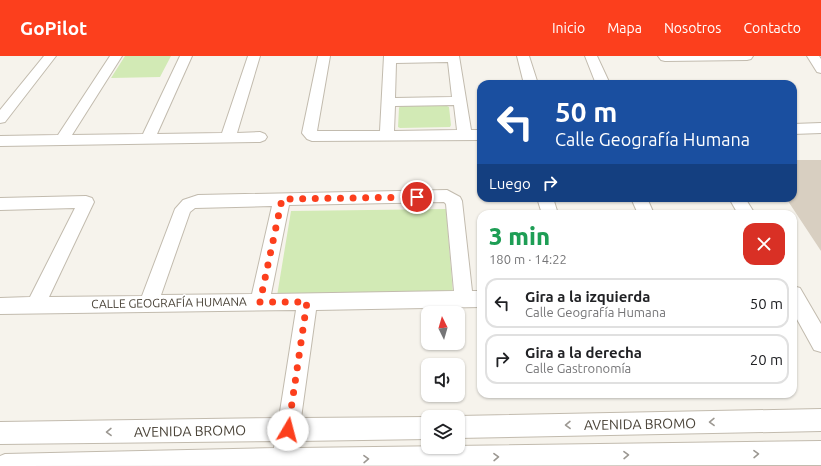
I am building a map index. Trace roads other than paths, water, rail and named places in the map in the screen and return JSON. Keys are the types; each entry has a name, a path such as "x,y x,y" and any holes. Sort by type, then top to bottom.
{"street":[{"path":"0,119 50,56"},
{"path":"62,140 116,56"},
{"path":"148,138 186,56"},
{"path":"228,137 254,56"},
{"path":"324,56 309,133 316,137 477,135"},
{"path":"523,56 530,80"},
{"path":"591,56 601,80"},
{"path":"664,56 747,56"},
{"path":"813,56 821,69"},
{"path":"387,136 390,58 453,57 465,135"},
{"path":"388,102 460,101"},
{"path":"797,128 821,128"},
{"path":"0,141 260,137"},
{"path":"148,304 184,208 189,204 198,201 447,196 452,198 454,201 472,300"},
{"path":"260,302 282,199"},
{"path":"0,204 86,202 36,305"},
{"name":"CALLE GEOGRAFÍA HUMANA","path":"0,306 472,300"},
{"path":"283,463 307,302"},
{"path":"797,302 821,343"},
{"name":"AVENIDA BROMO","path":"465,427 821,420"},
{"name":"AVENIDA BROMO","path":"0,434 421,428"},
{"path":"5,466 283,463 821,453"}]}
